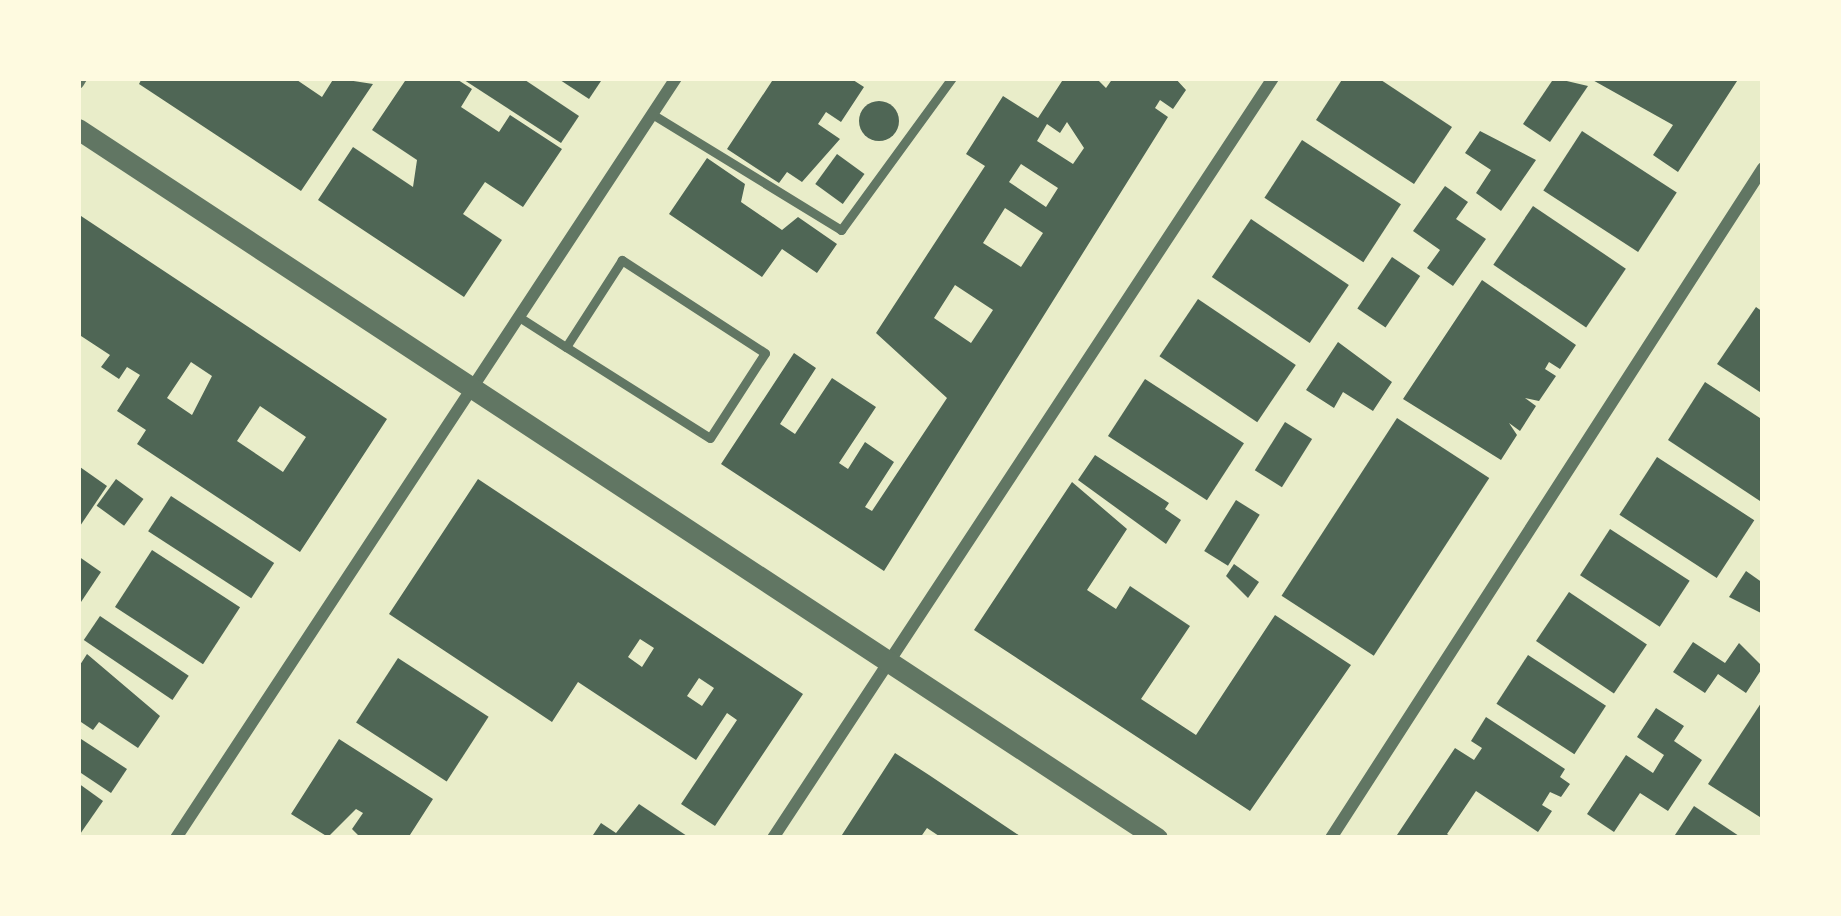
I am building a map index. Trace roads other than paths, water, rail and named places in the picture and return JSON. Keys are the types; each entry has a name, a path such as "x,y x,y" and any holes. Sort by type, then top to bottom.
{"street":[{"path":"176,838 676,78"},
{"path":"773,838 1273,78"},
{"path":"78,129 1157,838"},
{"path":"1331,838 1763,168"}],"lane":[{"path":"652,114 841,230 952,78"},
{"path":"519,317 566,347 710,438 765,353 622,260 566,347"}]}
